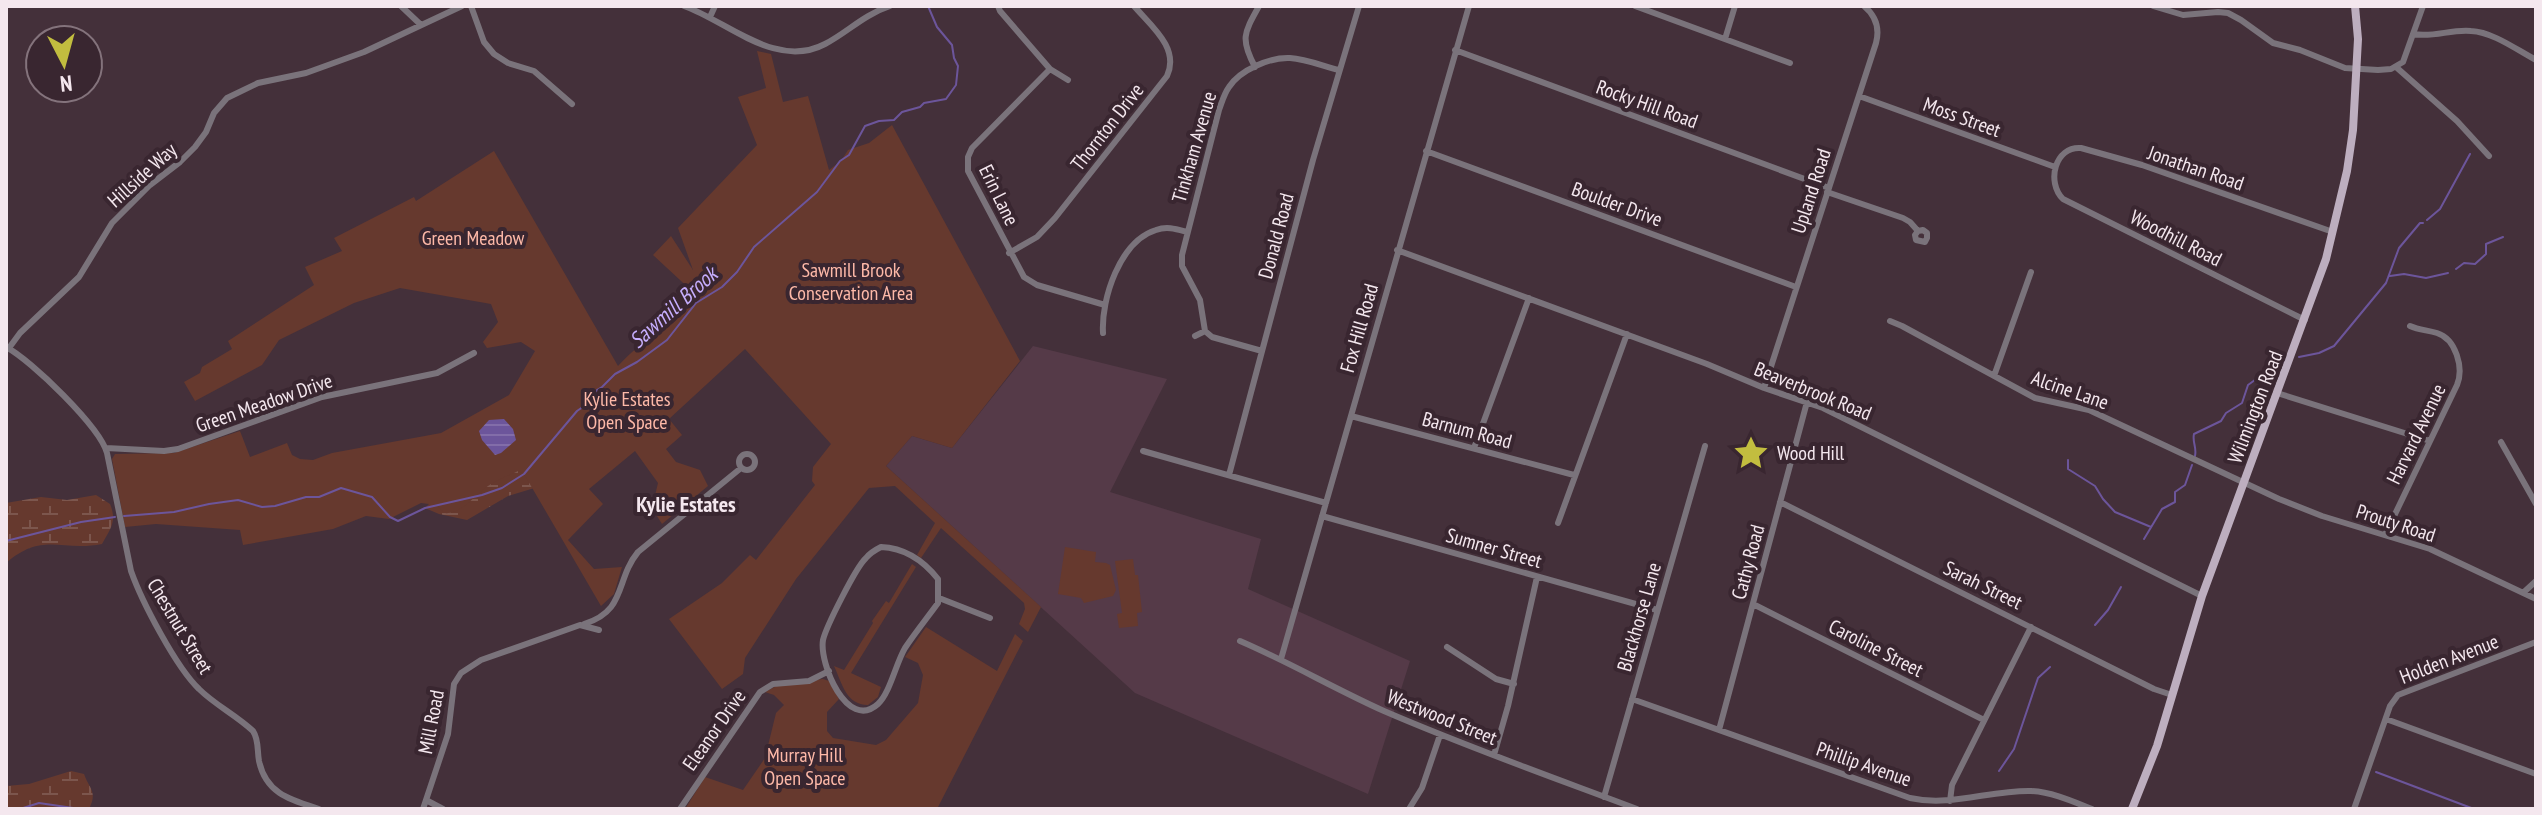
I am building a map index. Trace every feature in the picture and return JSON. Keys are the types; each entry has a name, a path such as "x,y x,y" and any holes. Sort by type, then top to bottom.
{"main road":[{"name":"Wilmington Road","path":"2132,809 2154,755 2202,596 2321,277 2351,146 2357,70 2355,6"}],"street":[{"path":"401,6 421,25"},
{"name":"Hillside Way","path":"7,347 79,277 112,223 195,147 215,110 227,98 258,83 306,73 339,61 462,6"},
{"path":"471,6 484,42 494,54 508,63 534,71 572,104"},
{"path":"684,6 761,44 784,50 823,45 861,18 890,6"},
{"path":"710,17 715,6"},
{"path":"998,6 1050,69 1068,80"},
{"name":"Thornton Drive","path":"1009,253 1033,240 1047,226 1167,76 1171,65 1168,48 1134,6"},
{"path":"1255,67 1244,39 1259,6"},
{"name":"Donald Road","path":"1229,475 1359,6"},
{"name":"Fox Hill Road","path":"1281,659 1469,6"},
{"path":"1635,6 1790,63"},
{"path":"1725,39 1735,6"},
{"name":"Upland Road","path":"1764,388 1878,32 1875,18 1864,6"},
{"path":"2153,6 2183,15 2218,9 2238,18 2273,43 2357,70 2396,67 2404,59 2423,6"},
{"path":"2413,34 2432,36 2477,32 2536,60"},
{"name":"Rocky Hill Road","path":"1455,50 1903,218 1918,231"},
{"name":"Tinkham Avenue","path":"1205,331 1200,300 1181,264 1226,92 1237,78 1272,60 1292,58 1339,70"},
{"path":"2396,67 2457,121 2489,156"},
{"name":"Erin Lane","path":"1050,69 974,144 968,157 970,178 1020,272 1031,283 1105,305"},
{"name":"Moss Street","path":"1859,96 2055,167"},
{"name":"Jonathan Road","path":"2055,167 2070,148 2081,148 2142,165 2333,232"},
{"name":"Boulder Drive","path":"1426,151 1796,287"},
{"name":"Woodhill Road","path":"2055,167 2056,189 2063,199 2305,320"},
{"path":"1103,333 1105,305 1115,270 1140,239 1160,229 1187,232"},
{"name":"Beaverbrook Road","path":"1397,250 1807,402 2202,596"},
{"path":"1994,376 2031,272"},
{"path":"1474,448 1529,298"},
{"name":"Alcine Lane","path":"1890,321 2035,398 2089,410 2243,484"},
{"name":"Harvard Avenue","path":"2385,535 2459,381 2461,369 2443,336 2410,326"},
{"path":"1195,336 1205,331 1212,337 1262,351"},
{"path":"1558,523 1627,334"},
{"name":"Chestnut Street","path":"7,347 75,408 97,432 106,448 131,571 138,590 178,662 200,690 253,731 262,771 274,789 285,799 319,809"},
{"name":"Green Meadow Drive","path":"106,448 178,449 305,402 437,373 474,353"},
{"path":"2277,393 2430,441"},
{"name":"Cathy Road","path":"1719,730 1807,402"},
{"name":"Barnum Road","path":"1351,416 1574,475"},
{"path":"2501,442 2536,504"},
{"name":"Blackhorse Lane","path":"1604,797 1705,446"},
{"path":"1143,451 1326,503"},
{"name":"Mill Road","path":"423,809 448,734 453,687 459,675 481,660 597,619 614,605 630,562 638,552 741,468"},
{"name":"Prouty Road","path":"2243,484 2309,511 2430,549 2536,599"},
{"name":"Sarah Street","path":"1780,502 2154,689 2172,695"},
{"name":"Sumner Street","path":"1322,516 1657,610"},
{"path":"881,547 902,549 938,579 939,598 905,648 877,705 863,710 849,706 842,700 829,671 823,639 863,560 881,547"},
{"path":"1494,755 1514,684 1537,577"},
{"path":"2524,592 2536,581"},
{"path":"939,598 990,618"},
{"name":"Caroline Street","path":"1753,604 1984,720"},
{"path":"580,625 599,630"},
{"path":"1950,801 1952,785 2031,627"},
{"name":"Westwood Street","path":"1240,641 1440,735 1637,809"},
{"name":"Holden Avenue","path":"2354,809 2393,701 2402,692 2536,642"},
{"path":"1447,647 1500,681 1514,684"},
{"name":"Eleanor Drive","path":"680,809 760,692 777,683 809,681 829,671"},
{"name":"Phillip Avenue","path":"1632,699 1910,798 1950,801 2034,791 2092,809"},
{"path":"2386,719 2536,774"},
{"path":"1414,807 1440,735"},
{"path":"426,800 443,809"}],"shaded area":[{"path":"1033,346 1167,379 1110,492 1261,539 1248,589 1410,661 1368,794 1135,693 886,466 912,436 952,448"},
{"path":"504,419 513,429 516,440 495,455 482,440 479,431 489,420"}],"green space":[{"path":"757,51 771,54 783,102 808,96 829,170 841,161 848,150 869,143 892,125 1020,361 952,448 912,436 886,466 1041,607 1028,632 1019,624 1024,603 941,528 921,558 917,555 935,523 895,486 869,488 796,579 745,658 743,674 722,689 669,619 722,583 750,555 756,560 815,485 812,481 813,467 831,444 745,349 669,419 682,435 666,449 676,462 700,470 708,486 662,524 652,508 658,483 635,451 589,489 603,504 568,540 594,569 622,567 614,594 601,606 524,474 518,471 491,484 462,508 450,513 444,513 437,505 421,503 389,519 366,516 333,529 243,545 240,530 156,524 125,527 112,459 115,454 174,453 240,431 250,457 287,443 292,455 313,460 332,453 441,433 509,395 535,351 521,342 487,348 483,342 498,322 491,304 400,288 354,303 279,340 262,365 195,401 184,382 232,349 228,341 314,285 305,267 342,251 334,238 414,197 416,201 494,151 618,366 677,313 694,293 653,255 671,236 693,270 678,228 757,145 738,97 766,88"},
{"path":"520,463 541,486 508,496 467,520 425,508 431,502"},
{"path":"96,495 110,504 113,515 102,544 42,545 19,553 6,563 6,503 41,497 67,500"},
{"path":"1065,547 1096,552 1095,562 1110,565 1116,590 1113,596 1084,603 1081,598 1058,594"},
{"path":"1133,559 1142,612 1137,613 1138,626 1119,628 1117,614 1122,613 1115,561"},
{"path":"912,564 916,567 851,673 881,687 878,697 868,705 861,704 846,692 834,666 844,670 872,621 886,601 889,603"},
{"name":"Murray Hill Open Space","path":"926,627 997,671 1015,634 1023,641 937,809 685,809 705,777 743,790 765,758 776,713 784,705 774,695 765,692 780,684 829,681 839,699 827,712 827,731 833,738 876,745 886,740 918,703 923,675 918,663 905,657"},
{"path":"71,771 84,774 93,794 89,809 6,809 6,786 29,784"}],"waterway":[{"name":"Sawmill Brook","path":"124,516 174,512 238,500 262,507 275,506 306,497 319,497 341,488 372,497 390,517 398,521 425,508 502,488 524,474 597,390 615,374 667,340 696,303 722,287 754,247 817,192 840,161 849,155 865,126 894,120 902,112 924,103 946,99 956,85 958,66 952,45 937,27 928,6"},
{"path":"2427,220 2440,209 2470,154"},
{"path":"2299,357 2334,346 2386,283 2399,248 2423,223"},
{"path":"2456,269 2464,263 2475,264 2486,254 2486,244 2503,237"},
{"path":"2390,276 2404,274 2426,278 2448,273"},
{"path":"2263,372 2284,361"},
{"path":"2195,456 2194,434 2221,421 2226,413 2242,403 2248,385 2259,377"},
{"path":"2068,460 2068,469 2095,486 2115,512 2151,527"},
{"path":"2144,539 2162,509 2175,502 2175,492 2185,485 2192,465"},
{"name":"Sawmill Brook","path":"6,541 81,522 115,517"},
{"path":"2095,625 2121,587"},
{"path":"1999,771 2014,749 2038,678 2050,667"},
{"path":"2376,772 2474,809"},
{"path":"20,809 39,803 80,809"}],"place":[{"name":"Wood Hill","path":"1751,453"}],"district":[{"name":"Kylie Estates","path":"686,504"}],"park label":[{"name":"Green Meadow","path":"473,238"},
{"name":"Sawmill Brook Conservation Area","path":"851,282"},
{"name":"Kylie Estates Open Space","path":"627,410"}]}
